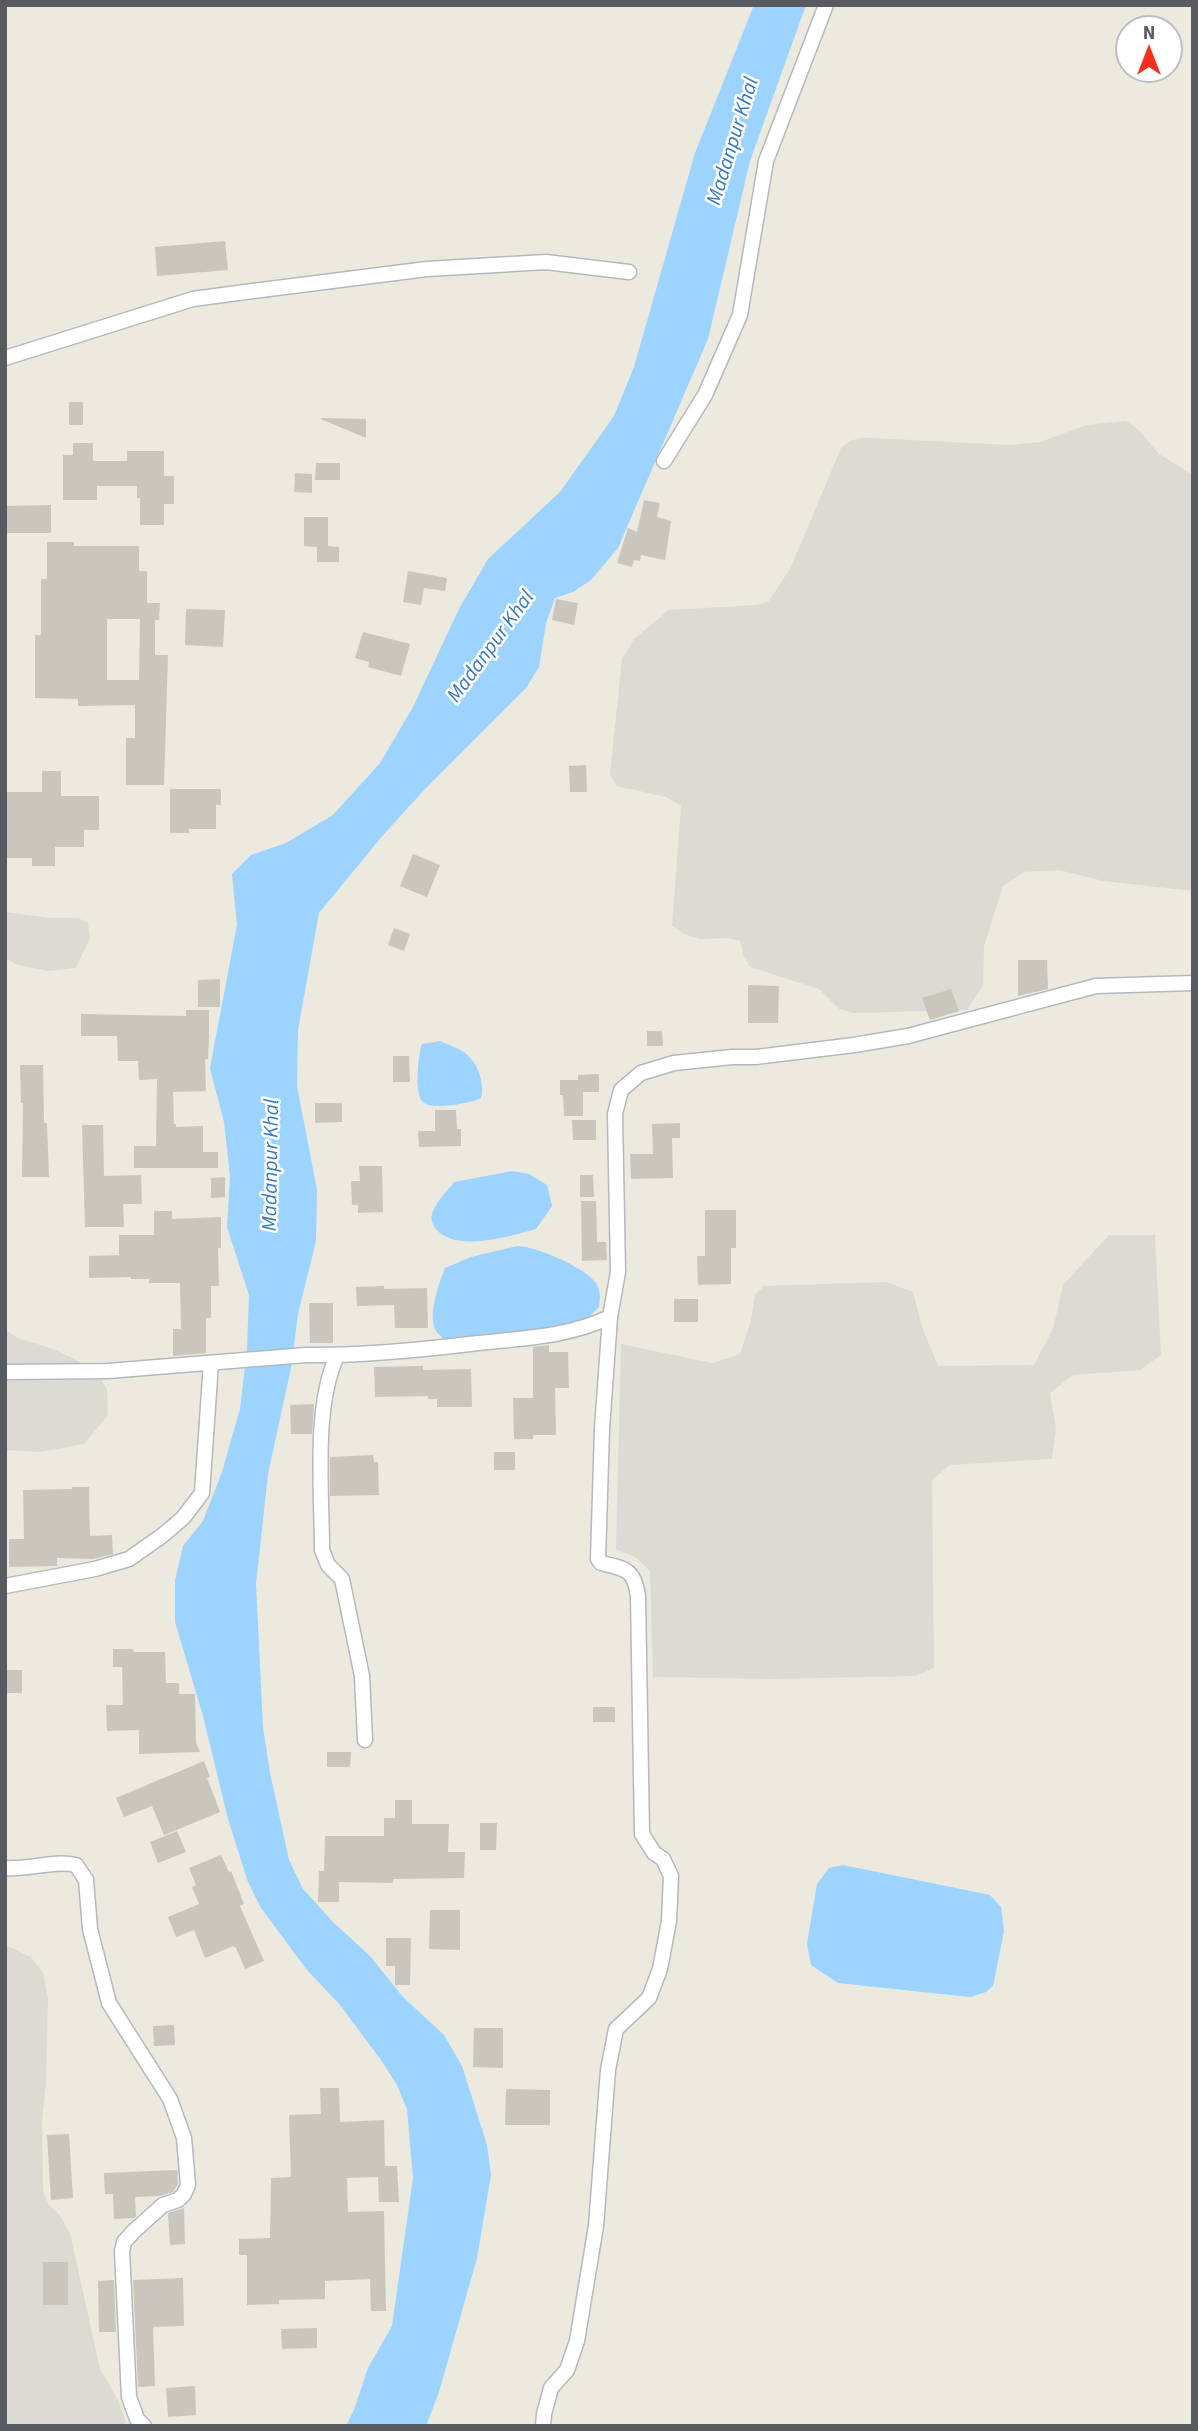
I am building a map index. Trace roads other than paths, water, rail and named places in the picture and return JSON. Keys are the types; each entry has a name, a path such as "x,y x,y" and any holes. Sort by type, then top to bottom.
{"street":[{"path":"664,461 705,395 740,315 766,161 825,5"},
{"path":"5,358 193,299 427,270 546,262 629,272"},
{"path":"543,2426 551,2388 567,2370 577,2341 593,2250 608,2070 616,2029 649,1998 660,1969 669,1921 670,1876 663,1859 654,1853 642,1834 638,1596 635,1579 628,1571 601,1563 598,1559 602,1429 610,1317 618,1272 615,1114 621,1090 641,1073 674,1063 756,1057 908,1036 1096,986 1193,983"},
{"path":"5,1372 108,1371 306,1355 337,1356 429,1349 566,1334 610,1317"},
{"path":"337,1356 329,1373 325,1396 322,1441 322,1550 328,1565 342,1579 362,1676 365,1740"},
{"path":"5,1586 95,1569 129,1559 183,1518 202,1493 211,1363"},
{"path":"5,1868 15,1869 60,1861 76,1865 86,1881 90,1928 110,2003 170,2099 184,2138 188,2185 184,2194 178,2200 163,2206 134,2231 124,2242 122,2251 129,2398 136,2419 144,2426"}],"water":[{"name":"Madanpur Khal","path":"754,5 806,5 750,161 708,339 618,548 591,580 573,592 555,598 546,623 539,667 526,688 426,788 319,913 298,1030 297,1086 317,1190 316,1241 298,1314 291,1368 268,1474 256,1584 263,1727 270,1773 289,1860 303,1889 333,1922 370,1956 403,1997 444,2035 462,2066 487,2145 491,2175 477,2258 439,2392 426,2426 346,2426 368,2368 392,2326 413,2178 407,2109 397,2085 381,2060 340,2005 307,1970 261,1908 248,1882 228,1819 203,1716 175,1622 175,1580 183,1546 203,1521 222,1472 240,1409 247,1349 249,1295 227,1227 230,1177 224,1122 210,1068 237,925 232,874 251,855 286,843 333,815 380,763 413,707 459,609 488,559 560,492 614,416 634,367 695,153"},
{"path":"440,1041 463,1051 474,1062 481,1080 481,1098 460,1104 434,1106 427,1105 420,1098 418,1065 422,1044"},
{"path":"512,1171 529,1174 547,1185 552,1206 536,1229 484,1241 469,1241 445,1236 436,1229 432,1219 433,1212 454,1182"},
{"path":"518,1246 549,1254 592,1278 600,1296 599,1307 581,1325 444,1339 436,1331 433,1317 435,1300 445,1268 471,1257"},
{"path":"843,1865 990,1895 1001,1907 1004,1931 993,1986 986,1992 970,1997 838,1983 811,1965 807,1944 817,1884 829,1868"}]}
